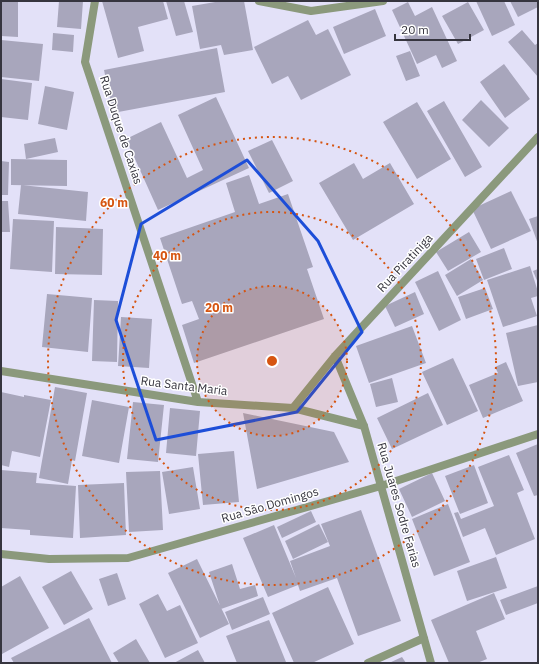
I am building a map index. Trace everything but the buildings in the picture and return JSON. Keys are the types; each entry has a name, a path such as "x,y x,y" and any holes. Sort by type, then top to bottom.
{"street":[{"name":"Rua Duque de Caxias","path":"96,1 85,62 198,402"},
{"path":"259,1 311,11 383,1"},
{"name":"Rua Piratiniga","path":"293,408 335,356 538,137"},
{"name":"Rua Juares Sodre Farias","path":"335,356 364,426 431,663"},
{"name":"Rua Santa Maria","path":"1,371 198,402 293,408 364,426"},
{"name":"Rua São Domingos","path":"1,554 49,559 128,558 381,486 538,434"},
{"path":"368,663 424,638"}],"highlighted area":[{"path":"247,160 318,241 362,332 297,412 156,440 116,320 141,224"}]}
